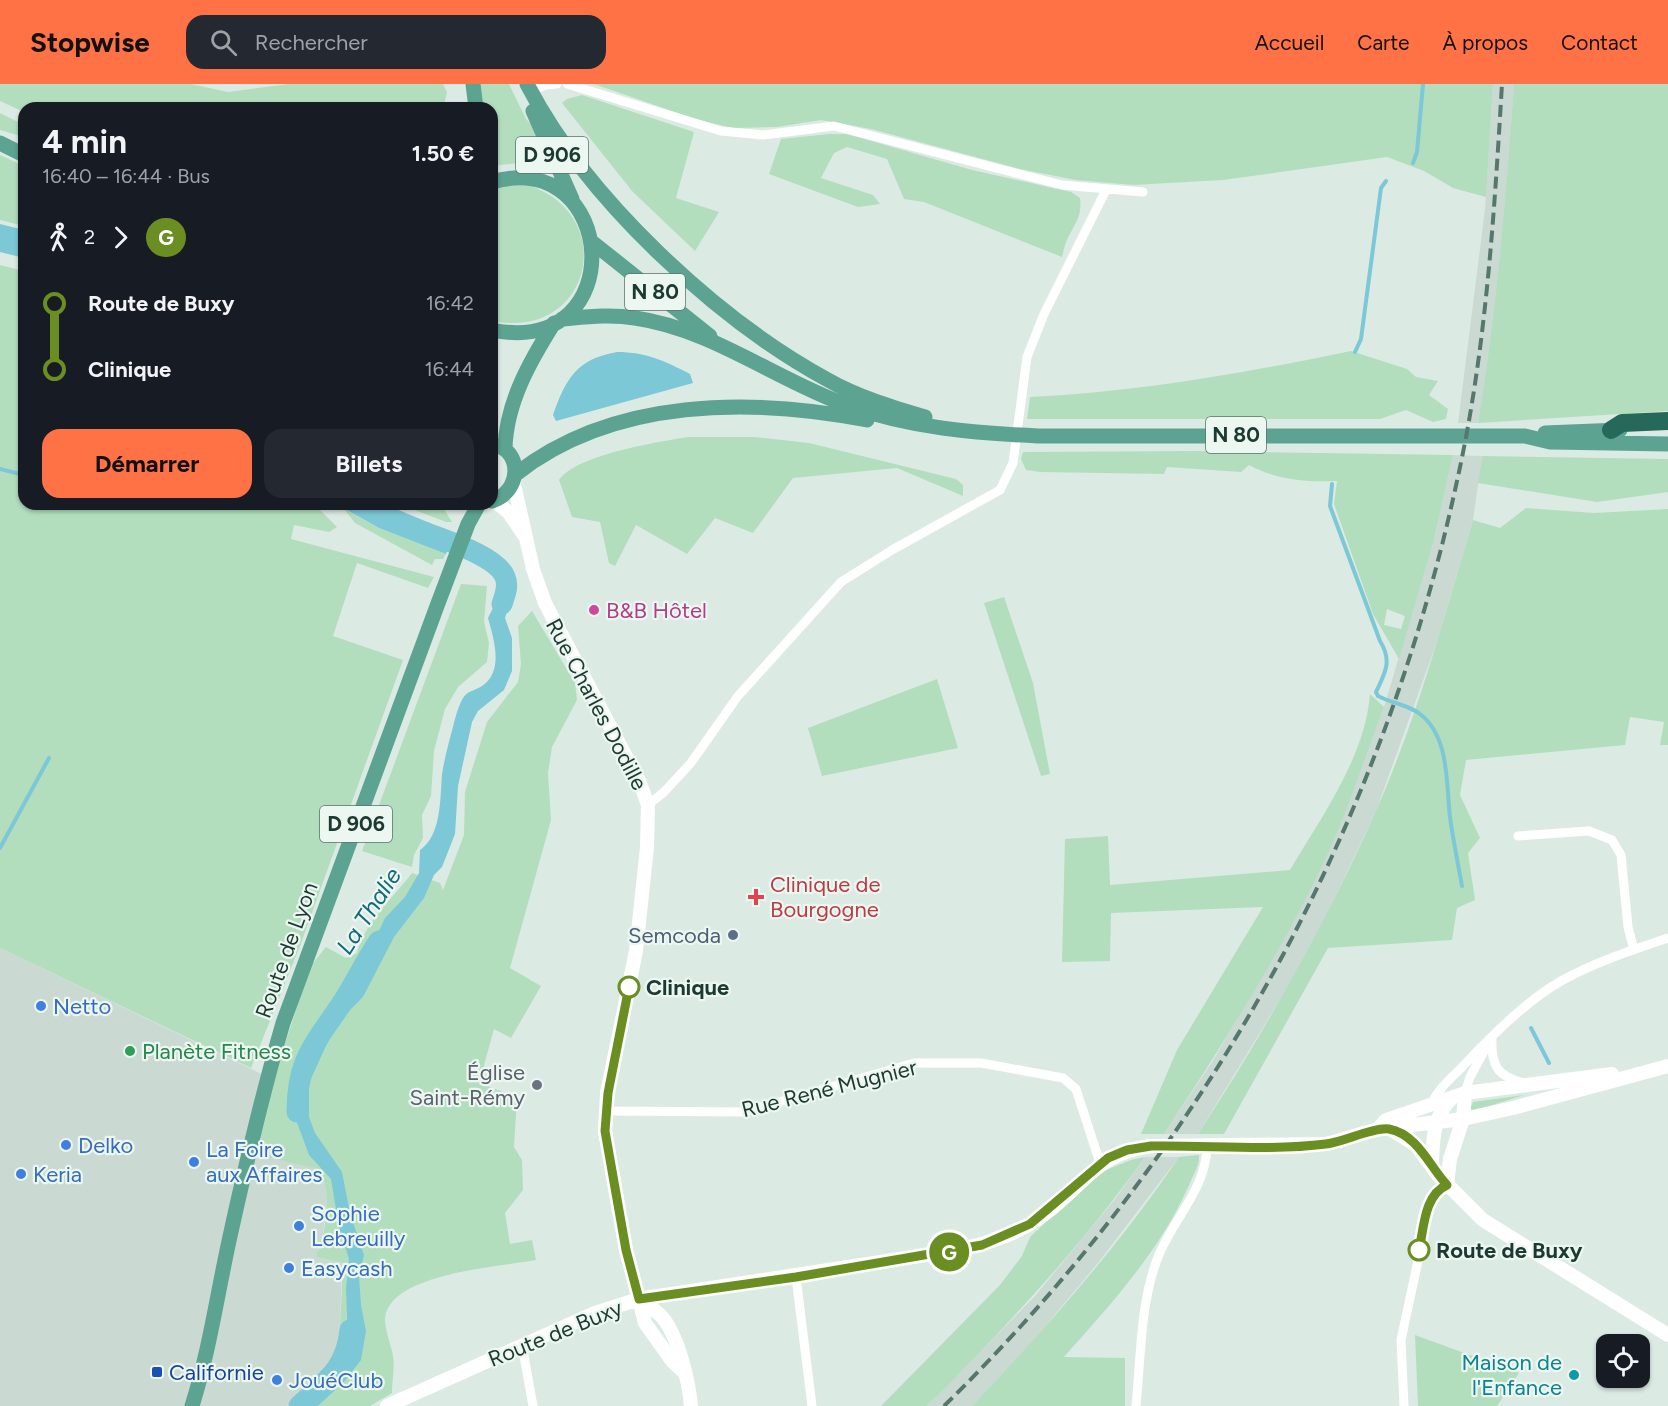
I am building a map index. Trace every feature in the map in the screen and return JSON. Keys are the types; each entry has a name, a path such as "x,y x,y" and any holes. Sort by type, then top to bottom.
{"highway":[{"path":"1611,430 1622,423 1668,421"}],"main road":[{"name":"D 906","path":"526,86 574,205"},
{"path":"526,86 572,155 624,216 683,274 734,317 830,381 868,398 942,423 958,431"},
{"path":"0,143 18,152"},
{"path":"498,181 517,178 549,185 574,205 582,216 592,242 593,259 588,285 574,307 558,321 527,368 498,446 511,456 515,479"},
{"name":"N 80","path":"592,242 717,342"},
{"name":"N 80","path":"558,321 613,316 634,317 670,326 717,342 773,373 835,400 869,412 923,426 958,431 1038,436 1525,436 1549,432 1668,429"},
{"path":"498,331 524,333 558,321"},
{"path":"498,498 506,494 515,479 545,454 592,433 634,420 702,408 770,406 891,424 923,426"},
{"name":"N 80","path":"1525,436 1550,442 1668,444"},
{"name":"Rue Charles Dodille","path":"515,479 536,577 550,616 640,783 648,805 647,847 636,951 606,1111 607,1146 626,1250 639,1299"},
{"name":"Rue Charles Dodille","path":"498,507 509,513 526,536"},
{"name":"Route de Lyon","path":"192,1406 211,1334 264,1087 282,1023 454,564 467,527 469,510"},
{"name":"Route de Lyon","path":"467,527 481,510"},
{"name":"Route de Buxy","path":"387,1406 595,1313 639,1299 796,1277 952,1251 999,1239 1047,1213 1100,1163 1127,1150 1151,1146 1327,1144 1384,1129 1463,1119 1668,1066"},
{"name":"Route de Buxy","path":"1384,1129 1386,1120 1432,1102 1459,1095 1528,1084 1650,1070"},
{"path":"1432,1163 1435,1122 1446,1103 1459,1095 1463,1119 1450,1159 1447,1185"},
{"path":"1384,1129 1416,1145 1447,1185 1483,1220 1668,1335"},
{"path":"639,1299 662,1317 677,1348 689,1386 691,1406"}],"street":[{"path":"526,86 557,84"},
{"path":"567,84 721,131 763,135 834,126 889,138 967,162 1040,180 1106,190 1143,192"},
{"path":"648,805 664,792 690,764 738,696 841,582 892,550 989,498 1007,481 1013,463 1027,357 1044,314 1106,190"},
{"path":"1518,836 1589,831 1612,840 1621,855 1628,927 1634,950"},
{"path":"1432,1102 1439,1088 1530,1003 1560,981 1668,938"},
{"path":"1459,1095 1492,1038"},
{"name":"Route de Buxy","path":"1492,1038 1493,1059 1499,1071 1510,1080 1528,1084"},
{"name":"Rue René Mugnier","path":"606,1111 738,1113 898,1066 962,1062 1002,1065 1063,1078 1070,1082 1076,1089 1100,1163"},
{"path":"1136,1406 1144,1315 1151,1281 1167,1239 1201,1179 1207,1145"},
{"path":"1404,1406 1401,1340 1406,1310 1431,1200 1436,1192 1447,1185"},
{"path":"796,1277 812,1406"},
{"path":"522,1345 533,1406"}],"shaded area":[{"path":"1493,84 1514,84 1506,207 1493,337 1478,423 1458,423 1485,209"},
{"path":"1453,455 1482,456 1473,520 1438,639 1376,811 1308,954 1198,1134 1164,1134 1212,1062 1263,975 1323,863 1384,707 1434,540"},
{"path":"0,948 274,1080 314,1167 319,1169 326,1181 327,1204 321,1249 316,1252 317,1257 342,1263 340,1327 334,1360 287,1406 0,1406"},
{"path":"1145,1157 1179,1157 1098,1263 1027,1348 972,1406 927,1406 1035,1296 1115,1199"}],"green space":[{"path":"0,84 191,84 228,92 289,84 443,84 447,92 445,102 18,102 18,109 0,101"},
{"path":"479,84 509,84 526,119 537,130 554,171 528,162 498,165 498,102 482,102"},
{"path":"594,84 1493,84 1486,197 1453,188 1424,171 1387,157 1223,180 1133,185 1076,180 1020,169 871,129 821,120 777,127 733,128 698,120"},
{"path":"1514,84 1668,84 1668,411 1478,423 1496,297"},
{"path":"582,95 694,132 676,198 719,212 695,251 632,191 562,103 567,99"},
{"path":"0,113 18,122 18,135 0,130"},
{"path":"847,134 972,170 1071,192 1080,198 1080,213 1066,242 1062,257 924,202 904,199 887,159 847,147 834,153 821,178 873,195 880,204 858,207 769,174 781,139"},
{"path":"0,155 18,163 18,224 0,220"},
{"path":"525,184 555,199 574,220 583,245 582,271 572,294 553,312 526,322 498,321 498,186"},
{"path":"0,265 18,270 18,510 320,510 337,527 329,532 294,525 291,539 434,577 428,588 357,563 333,636 403,660 300,946 251,1068 0,948"},
{"path":"1351,351 1407,369 1416,377 1438,381 1429,395 1448,409 1446,419 1433,422 1406,410 1380,419 1027,419 1030,397 1151,386 1271,367"},
{"path":"688,437 755,437 809,443 956,479 963,485 963,496 897,468 793,478 753,533 715,518 687,554 636,525 615,566 609,563 600,522 572,517 559,480 568,471 599,457 638,446"},
{"path":"1197,451 1453,455 1434,540 1399,659 1373,614 1334,504 1337,481 1292,479 1270,474 1249,465 1241,472 1167,467 1164,474 1040,472 1026,470 1021,459 1023,452","holes":["1387,609 1405,616 1401,629 1384,625"]},
{"path":"1482,456 1668,459 1668,492 1597,502 1478,483"},
{"path":"1526,508 1594,513 1668,509 1668,745 1660,745 1664,722 1630,717 1625,745 1466,760 1460,795 1480,838 1468,853 1475,900 1457,908 1452,940 1328,948 1224,1134 1198,1134 1293,977 1336,896 1375,813 1417,705 1473,520 1500,528"},
{"path":"345,510 379,528 446,554 443,559 435,559 432,565 355,523"},
{"path":"415,510 445,510 452,522 446,522"},
{"path":"461,584 487,586 484,622 489,643 487,662 458,687 445,709 434,751 431,796 422,815 423,838 414,855 412,867 362,851"},
{"path":"1004,597 1033,683 1050,774 1041,776 984,603"},
{"path":"532,611 575,683 577,700 552,747 548,773 551,820 510,968 541,986 511,1038 494,1029 484,1065 487,1086 517,1097 514,1147 522,1160 523,1190 505,1213 510,1244 532,1240 536,1260 448,1275 405,1291 391,1304 385,1319 394,1360 392,1393 370,1406 318,1406 344,1382 360,1360 334,1360 340,1327 343,1263 317,1257 316,1252 321,1249 327,1208 326,1188 319,1169 266,1157 261,1136 280,1059 310,967 326,947 346,958 357,953 366,931 412,873 440,883 443,890 464,835 465,792 487,722 518,682 521,664 518,626"},
{"path":"937,679 958,748 822,776 808,728"},
{"path":"1370,694 1384,707 1340,826 1306,899 1248,1002 1164,1134 1141,1134 1177,1050 1263,907 1111,913 1110,961 1062,962 1065,839 1108,836 1110,885 1290,870 1328,807 1351,763 1360,740"},
{"path":"1524,1095 1474,1111 1470,1109 1473,1102"},
{"path":"1199,1155 1196,1170 1164,1232 1117,1297 1064,1357 1125,1358 1125,1406 972,1406 1081,1286 1132,1222 1179,1157"},
{"path":"1145,1157 1095,1223 1041,1286 927,1406 881,1406 1000,1285 1022,1256 1030,1237 1101,1172"},
{"path":"1415,1335 1519,1373 1497,1406 1418,1406"}],"water":[{"path":"0,224 18,228 18,256 0,252"},
{"path":"617,352 664,361 690,374 693,383 556,421 553,415 558,402 575,372 592,360"},
{"path":"347,510 398,510 454,533 446,554 379,528"},
{"path":"473,540 492,550 507,564 496,575 487,566 466,558"},
{"path":"513,572 515,586 505,618 512,638 512,671 504,690 478,711 472,722 458,786 455,834 442,867 434,875 424,898 394,937 363,997 342,1018 332,1033 309,1083 309,1117 315,1133 342,1172 350,1213 364,1255 359,1277 366,1331 361,1360 344,1382 318,1406 299,1406 335,1372 345,1358 348,1344 346,1288 349,1259 339,1227 331,1179 309,1155 296,1120 295,1093 303,1066 320,1030 354,984 385,918 405,897 419,873 420,850 427,843 436,825 443,769 457,713 465,695 482,686 493,672 496,654 488,618 496,602 501,581"}],"waterway":[{"path":"1413,163 1417,152 1423,84"},
{"path":"1355,352 1361,339 1381,188 1386,181"},
{"path":"0,469 18,474"},
{"path":"1332,484 1330,506 1386,654 1385,672 1376,692 1378,696 1411,708 1420,714 1430,724 1442,748 1451,826 1462,886"},
{"name":"La Thalie","path":"424,532 469,550 500,569 507,584 502,604"},
{"path":"0,848 49,758"},
{"name":"La Thalie","path":"297,1112 300,1077 304,1064 379,941"},
{"path":"1531,1028 1549,1063"},
{"name":"La Thalie","path":"299,1406 326,1381 339,1365 348,1343 350,1330"}],"railway":[{"path":"944,1406 1037,1308 1122,1204 1200,1095 1269,981 1329,862 1381,739 1424,612 1467,432 1487,284 1502,84"}],"bus line":[{"name":"G","path":"629,987 608,1093 605,1131 626,1250 639,1299 796,1277 982,1245 1014,1233 1047,1213 1094,1168 1108,1158 1127,1150 1151,1146 1327,1144 1359,1137 1378,1129 1390,1129 1416,1145 1447,1185 1436,1192 1431,1200 1419,1250"}],"place":[{"name":"B&B Hôtel","path":"594,610"},
{"name":"Clinique de Bourgogne","path":"756,897"},
{"name":"Semcoda","path":"733,935"},
{"name":"Clinique","path":"629,987"},
{"name":"Netto","path":"41,1006"},
{"name":"Planète Fitness","path":"130,1051"},
{"name":"Église Saint-Rémy","path":"537,1085"},
{"name":"Delko","path":"66,1145"},
{"name":"La Foire aux Affaires","path":"194,1162"},
{"name":"Keria","path":"21,1174"},
{"name":"Sophie Lebreuilly","path":"299,1226"},
{"name":"Route de Buxy","path":"1419,1250"},
{"name":"Easycash","path":"289,1268"},
{"name":"Californie","path":"157,1372"},
{"name":"Maison de l'Enfance","path":"1574,1375"},
{"name":"JouéClub","path":"277,1380"}]}
